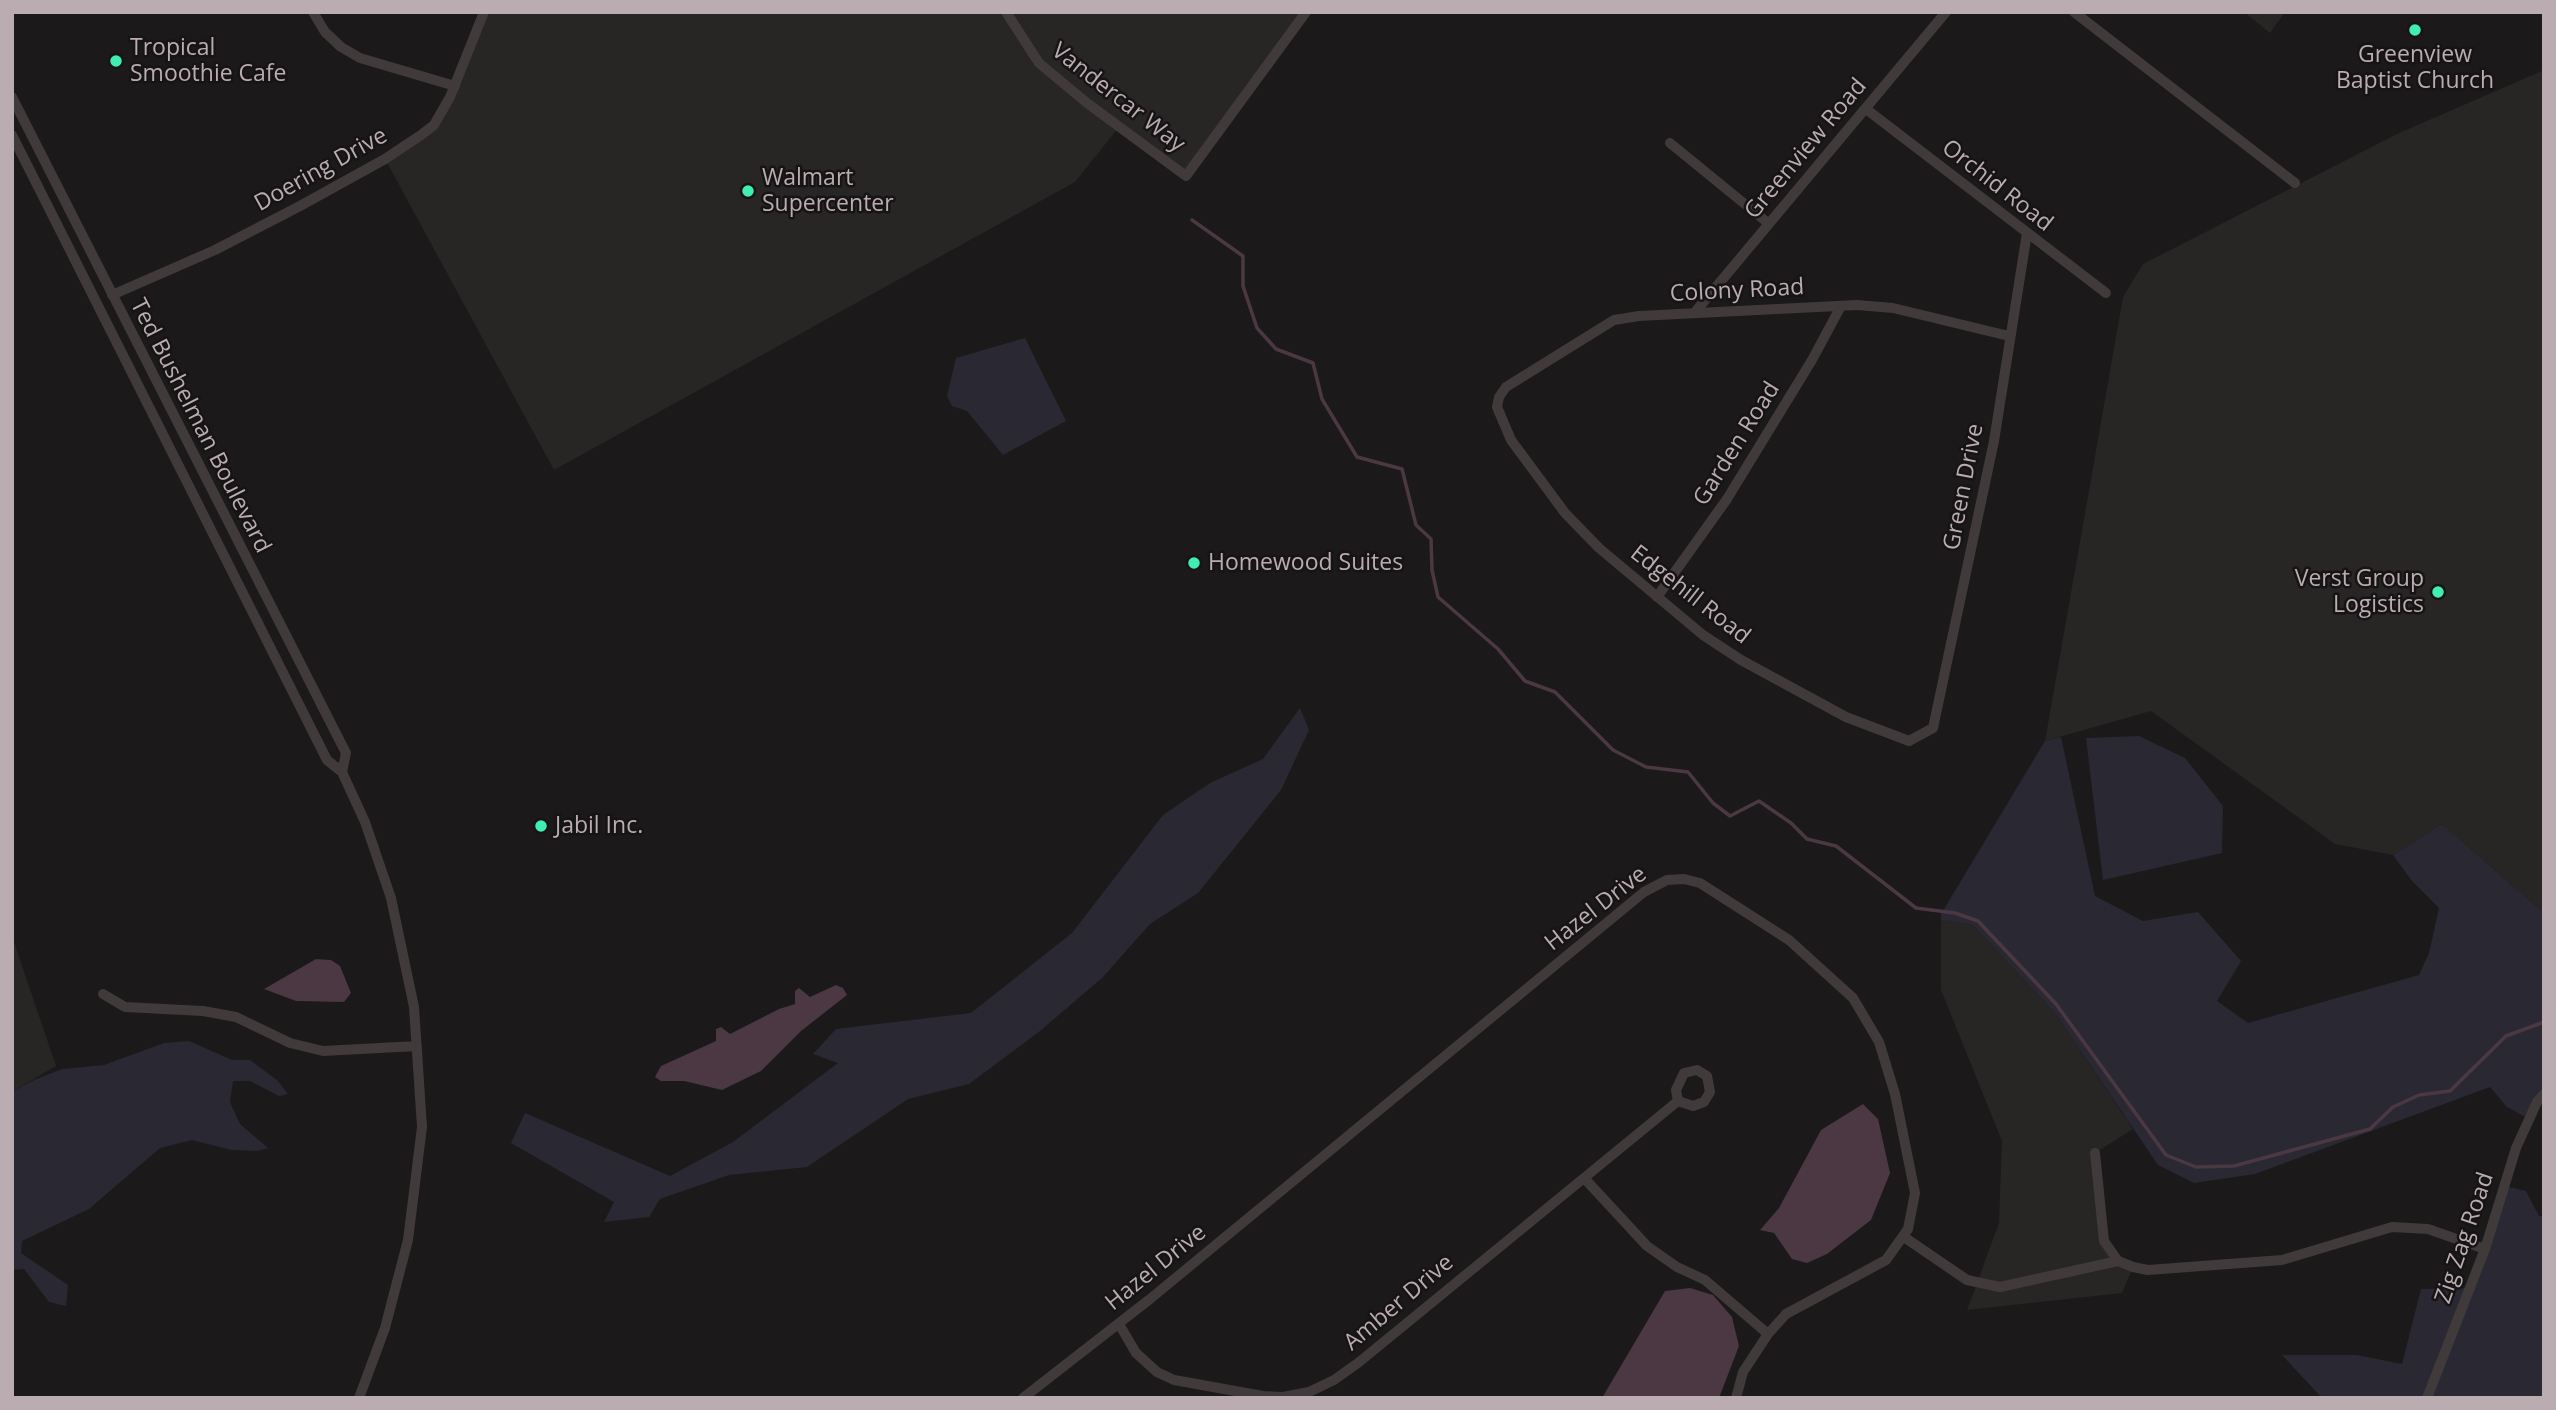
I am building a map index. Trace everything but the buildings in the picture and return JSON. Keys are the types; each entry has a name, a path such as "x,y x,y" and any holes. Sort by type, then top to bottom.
{"street":[{"path":"313,12 325,32 341,47 360,58 454,86"},
{"name":"Doering Drive","path":"112,295 215,250 385,159 434,125 454,86 484,12"},
{"name":"Vandercar Way","path":"1006,12 1039,63 1087,103 1186,176 1306,12"},
{"name":"Greenview Road","path":"1696,311 1946,12"},
{"path":"2074,12 2295,183"},
{"name":"Ted Bushelman Boulevard","path":"12,97 346,753 342,772"},
{"name":"Orchid Road","path":"1866,109 2106,293"},
{"name":"Ted Bushelman Boulevard","path":"12,135 327,760 342,772 365,822 391,898 408,971 417,1046 422,1127 408,1240 384,1328 359,1398"},
{"path":"1670,143 1768,223"},
{"name":"Green Drive","path":"1918,738 1933,728 1994,441 2027,233"},
{"name":"Colony Road","path":"1497,407 1499,397 1506,387 1614,320 1696,311 1841,306 1893,308 2009,335"},
{"name":"Garden Road","path":"1657,597 1727,499 1812,360 1841,306"},
{"name":"Edgehill Road","path":"1497,407 1511,440 1565,513 1599,548 1703,635 1741,660 1846,717 1896,739 1909,741 1918,738"},
{"name":"Hazel Drive","path":"1023,1398 1118,1324 1644,892 1667,880 1700,883 1789,940 1853,998 1878,1042 1895,1094 1915,1193 1913,1213 1904,1237 1886,1260 1786,1314 1768,1334 1743,1372 1736,1398"},
{"path":"103,994 125,1007 221,1013 252,1023 290,1043 323,1051 417,1046"},
{"name":"Zig Zag Road","path":"2427,1398 2485,1249 2516,1148 2537,1102 2544,1094"},
{"name":"Amber Drive","path":"1118,1324 1136,1353 1157,1372 1174,1380 1263,1396 1309,1392 1334,1380 1358,1363 1678,1101"},
{"path":"2095,1153 2100,1227 2104,1241 2118,1261"},
{"path":"1585,1179 1647,1246 1677,1267 1705,1280 1768,1334"},
{"path":"1904,1237 1966,1280 2000,1287 2118,1261 2148,1270 2282,1260 2392,1227 2428,1229 2485,1249"}],"shaded area":[{"path":"479,12 1306,12 1186,176 1119,127 1075,182 554,470 385,159 434,125 482,16"},
{"path":"2244,12 2285,12 2270,33"},
{"path":"2544,70 2544,913 2442,824 2393,855 2335,844 2151,711 2045,741 2123,297 2143,264 2397,134"},
{"path":"1025,338 1066,421 1003,455 967,411 952,406 947,396 956,358"},
{"path":"1300,708 1309,730 1281,790 1198,893 1150,924 1102,978 1040,1031 969,1084 908,1099 807,1167 729,1175 660,1199 649,1217 604,1222 614,1202 511,1143 525,1113 670,1176 733,1142 838,1063 813,1054 836,1029 971,1013 1072,933 1163,815 1210,783 1263,759"},
{"path":"2139,736 2185,758 2223,806 2222,853 2103,880 2086,738"},
{"path":"2061,737 2095,896 2143,921 2198,912 2241,961 2217,1001 2248,1023 2419,975 2429,953 2439,908 2412,881 2393,855 2442,824 2544,913 2544,1094 2529,1119 2507,1107 2490,1087 2255,1174 2194,1183 2158,1165 2055,1013 1973,925 1941,920 1941,914 2045,741"},
{"path":"1941,920 1973,925 2055,1013 2133,1129 2095,1153 2110,1251 2133,1267 2122,1293 1967,1310 1999,1223 2002,1141 1941,990"},
{"path":"12,936 56,1066 12,1092"},
{"path":"316,959 331,960 340,966 351,993 344,1002 296,1001 264,989"},
{"path":"836,985 843,988 847,995 801,1031 761,1071 722,1090 684,1081 661,1081 655,1077 661,1066 716,1041 716,1029 721,1027 730,1034 779,1009 795,1004 795,991 799,988 810,997"},
{"path":"189,1041 232,1060 250,1060 278,1081 288,1094 279,1096 250,1081 233,1081 230,1102 240,1124 268,1148 257,1151 232,1150 192,1140 160,1148 89,1209 22,1241 21,1253 68,1285 66,1306 49,1302 24,1269 12,1270 12,1092 62,1069 104,1065 164,1043"},
{"path":"1863,1104 1878,1119 1890,1173 1871,1220 1827,1254 1807,1263 1792,1259 1774,1233 1760,1230 1779,1208 1821,1130"},
{"path":"2504,1186 2526,1191 2539,1216 2544,1216 2544,1398 2322,1398 2282,1355 2357,1355 2402,1364 2421,1289 2470,1288"},
{"path":"1690,1288 1713,1295 1732,1317 1739,1346 1719,1398 1602,1398 1665,1291"}],"waterway":[{"path":"1192,220 1243,256 1243,286 1257,328 1276,349 1313,363 1322,399 1357,457 1402,469 1416,525 1431,539 1432,570 1438,597 1498,649 1525,681 1555,692 1613,750 1646,767 1688,772 1713,803 1730,816 1759,801 1791,823 1807,839 1836,846 1916,908 1955,913 1978,921 2056,1004 2166,1155 2196,1167 2234,1166 2370,1129 2393,1107 2419,1095 2450,1091 2506,1036 2544,1022"}],"place":[{"name":"Greenview Baptist Church","path":"2415,30"},
{"name":"Tropical Smoothie Cafe","path":"116,61"},
{"name":"Walmart Supercenter","path":"748,191"},
{"name":"Homewood Suites","path":"1194,563"},
{"name":"Verst Group Logistics","path":"2438,592"},
{"name":"Jabil Inc.","path":"541,826"}]}
